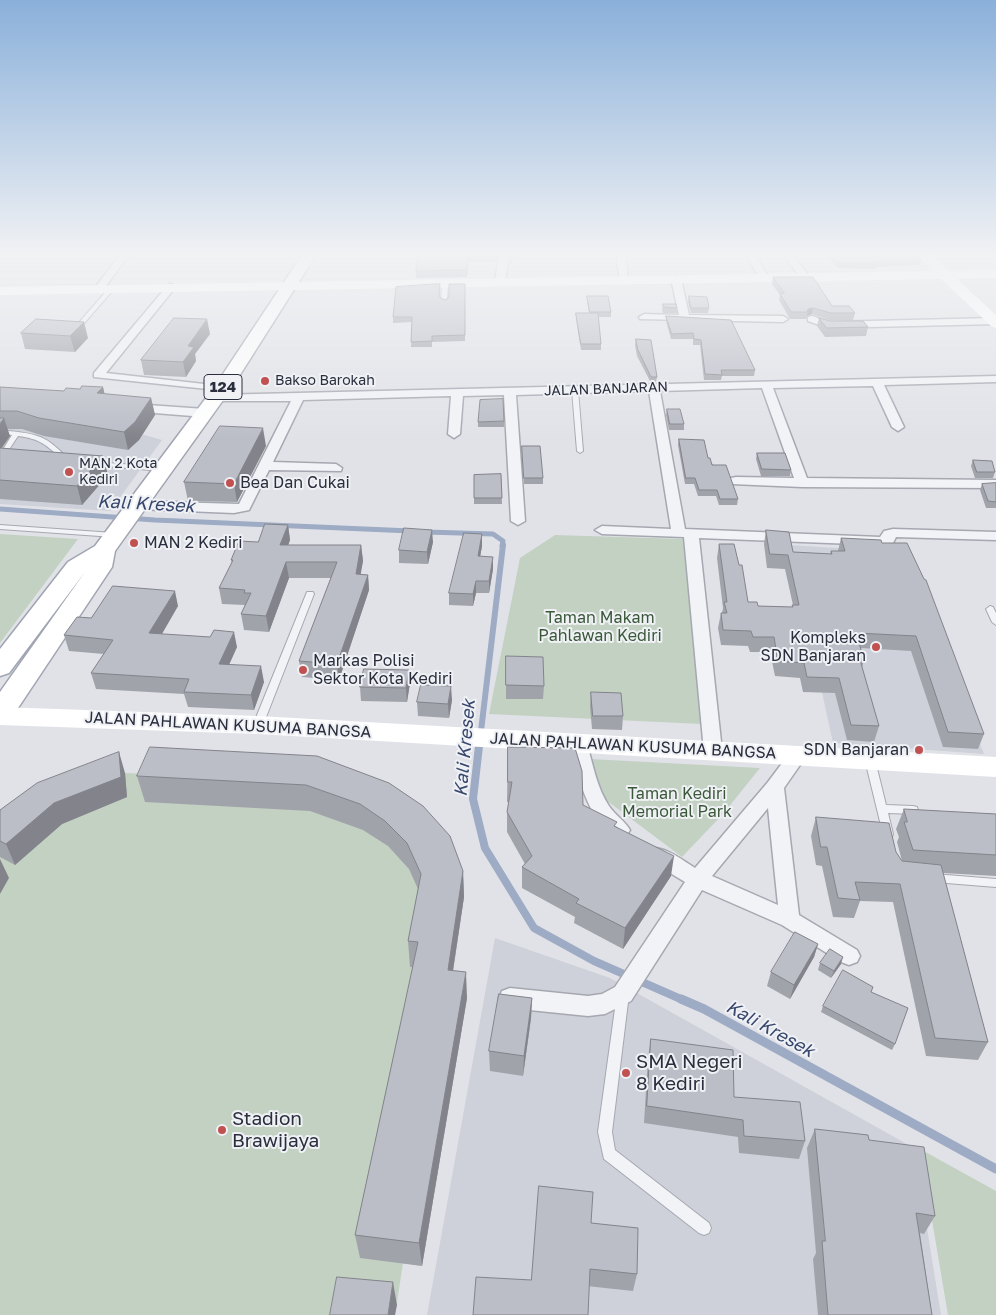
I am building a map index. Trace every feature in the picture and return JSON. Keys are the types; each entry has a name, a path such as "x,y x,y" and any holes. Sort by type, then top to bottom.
{"main road":[{"name":"124","path":"0,714 100,568 121,527 214,400 269,316"},
{"name":"124","path":"0,667 76,567 121,527"}],"street":[{"path":"147,316 98,375 214,400"},
{"path":"644,317 782,319"},
{"path":"812,320 825,324 995,322"},
{"name":"JALAN BANJARAN","path":"214,400 996,379"},
{"path":"876,382 898,427"},
{"path":"766,385 802,483"},
{"path":"654,388 685,533 713,751"},
{"path":"510,392 518,521"},
{"path":"454,434 457,394"},
{"path":"121,527 241,508 246,504 266,466 299,397"},
{"path":"123,407 214,400"},
{"path":"266,466 336,468"},
{"path":"736,481 996,484"},
{"path":"602,530 880,541 888,540 889,534 893,533 996,536"},
{"name":"JALAN PAHLAWAN KUSUMA BANGSA","path":"0,714 258,725 996,767"},
{"path":"578,744 597,804 611,823 662,859 698,879 789,919 849,956"},
{"path":"500,997 588,1006 605,1004 623,994 698,879 775,787 798,755"},
{"path":"775,787 789,919"}],"lane":[{"path":"78,327 86,316"},
{"path":"575,390 580,451"},
{"path":"0,432 17,432 45,441 70,460 53,462"},
{"path":"16,460 5,456 5,451 17,432"},
{"path":"88,464 162,469"},
{"path":"0,527 121,527"},
{"path":"258,725 310,594"},
{"path":"990,609 996,622"},
{"path":"870,760 890,844"},
{"path":"882,809 920,810"},
{"path":"920,877 996,882"},
{"path":"623,994 605,1132 609,1154 704,1228"}],"shaded area":[{"name":"MAN 2 Kota Kediri","path":"0,397 42,405 162,440 110,511 0,504"},
{"name":"Kompleks SDN Banjaran","path":"790,545 900,552 984,754 833,743"},
{"name":"SMA Negeri 8 Kediri","path":"495,938 610,978 914,1148 941,1315 427,1315"}],"green space":[{"path":"0,534 78,539 0,643"},
{"name":"Taman Makam Pahlawan Kediri","path":"555,535 685,539 702,724 489,714 520,558"},
{"name":"Taman Kediri Memorial Park","path":"590,759 760,768 723,814 682,857 606,800"},
{"name":"Stadion Brawijaya","path":"125,773 314,781 464,897 453,972 467,998 422,1266 403,1263 395,1315 0,1315 0,839 45,804"},
{"path":"920,1149 996,1191 996,1315 948,1315"}],"building":[{"path":"465,316 465,335 432,336 432,341 411,342 412,317 393,317"},
{"path":"577,316 598,316 601,344 581,344"},
{"path":"666,316 731,320 755,370 721,370 722,375 705,374 701,340 694,339 693,333 672,334"},
{"path":"174,318 207,319 188,346 194,347 183,362 141,360"},
{"path":"819,318 830,321 863,321 868,327 827,328"},
{"path":"36,319 84,322 70,336 21,333"},
{"path":"636,339 651,340 657,377 651,377 638,350"},
{"path":"82,386 103,387 97,393 151,398 135,422 124,432 39,418 17,411 0,411 0,387 64,391 66,388 80,389"},
{"path":"503,399 504,421 478,422 480,400"},
{"path":"667,409 680,409 684,424 670,424"},
{"path":"220,426 263,428 234,484 184,482"},
{"path":"679,439 704,440 708,458 710,458 712,465 726,465 738,499 720,499 717,490 699,490 695,478 686,478"},
{"path":"522,446 540,446 543,478 524,478"},
{"path":"0,448 103,456 77,486 0,480"},
{"path":"757,453 785,453 791,470 762,469"},
{"path":"973,460 992,461 995,472 977,472"},
{"path":"501,474 502,498 474,498 474,475"},
{"path":"996,483 996,502 988,501 982,484"},
{"path":"265,524 288,525 280,545 361,545 356,574 368,575 337,664 299,661 337,562 286,562 266,616 241,614 251,593 244,593 245,590 219,588 233,560 231,560 239,541 258,542"},
{"path":"404,528 432,530 427,552 399,550"},
{"path":"766,530 789,532 793,552 832,554 831,551 845,551 841,538 881,540 882,543 907,543 926,580 984,734 948,732 916,636 856,633 864,660 860,660 879,726 851,725 839,678 807,677 804,663 778,661 774,637 753,637 751,631 723,630 721,613 727,613 724,602 727,602 719,544 734,544 739,565 742,565 748,602 757,602 758,606 793,607 792,605 799,605 788,555 770,554"},
{"path":"464,533 482,534 478,556 493,557 489,581 476,581 473,594 449,593"},
{"path":"113,586 175,591 149,633 210,637 214,630 234,632 219,664 261,666 251,695 184,692 189,679 91,673 113,640 64,635 77,617 91,618"},
{"path":"506,656 543,657 544,686 506,685"},
{"path":"364,669 409,670 406,688 360,687"},
{"path":"421,685 451,686 448,704 417,702"},
{"path":"591,692 621,693 623,716 593,716"},
{"path":"150,747 317,756 389,783 423,806 450,836 463,871 448,970 466,972 419,1243 355,1235 418,942 408,941 421,874 407,843 385,821 360,804 306,785 137,776"},
{"path":"508,747 575,748 582,771 583,805 617,822 614,826 674,856 625,928 576,903 579,899 522,867 532,856 507,812 512,782 508,782"},
{"path":"119,752 121,777 54,803 6,844 0,841 0,810 37,783"},
{"path":"904,809 996,814 996,855 913,850 904,822 907,822"},
{"path":"816,817 889,823 896,852 902,861 941,865 988,1042 935,1038 900,884 855,882 860,900 838,898 827,847 821,847"},
{"path":"795,932 818,944 794,985 771,972"},
{"path":"830,949 843,957 834,971 820,963"},
{"path":"843,970 873,987 871,992 908,1008 895,1044 823,1006"},
{"path":"499,994 532,998 524,1056 489,1051"},
{"path":"651,1039 733,1050 734,1097 800,1102 805,1141 744,1136 743,1120 647,1106"},
{"path":"815,1129 868,1135 869,1140 924,1147 935,1216 916,1213 932,1315 828,1315 822,1241 825,1241"},
{"path":"539,1186 593,1192 591,1223 638,1228 637,1274 590,1269 588,1315 473,1315 476,1277 531,1280"},
{"path":"337,1277 393,1282 388,1315 330,1315"}],"waterway":[{"name":"Kali Kresek","path":"0,509 155,520 411,531"},
{"name":"Kali Kresek","path":"426,532 493,534 503,541 502,546"},
{"name":"Kali Kresek","path":"479,748 503,545"},
{"name":"Kali Kresek","path":"479,746 473,799 485,848 534,928 594,961 683,1000"},
{"name":"Kali Kresek","path":"681,999 704,1009 996,1169"}],"place":[{"name":"Bakso Barokah","path":"265,381"},
{"name":"MAN 2 Kota Kediri","path":"69,472"},
{"name":"Bea Dan Cukai","path":"230,483"},
{"name":"MAN 2 Kediri","path":"134,543"},
{"name":"Kompleks SDN Banjaran","path":"876,647"},
{"name":"Markas Polisi Sektor Kota Kediri","path":"303,670"},
{"name":"SDN Banjaran","path":"919,750"},
{"name":"SMA Negeri 8 Kediri","path":"626,1073"},
{"name":"Stadion Brawijaya","path":"222,1130"}]}
